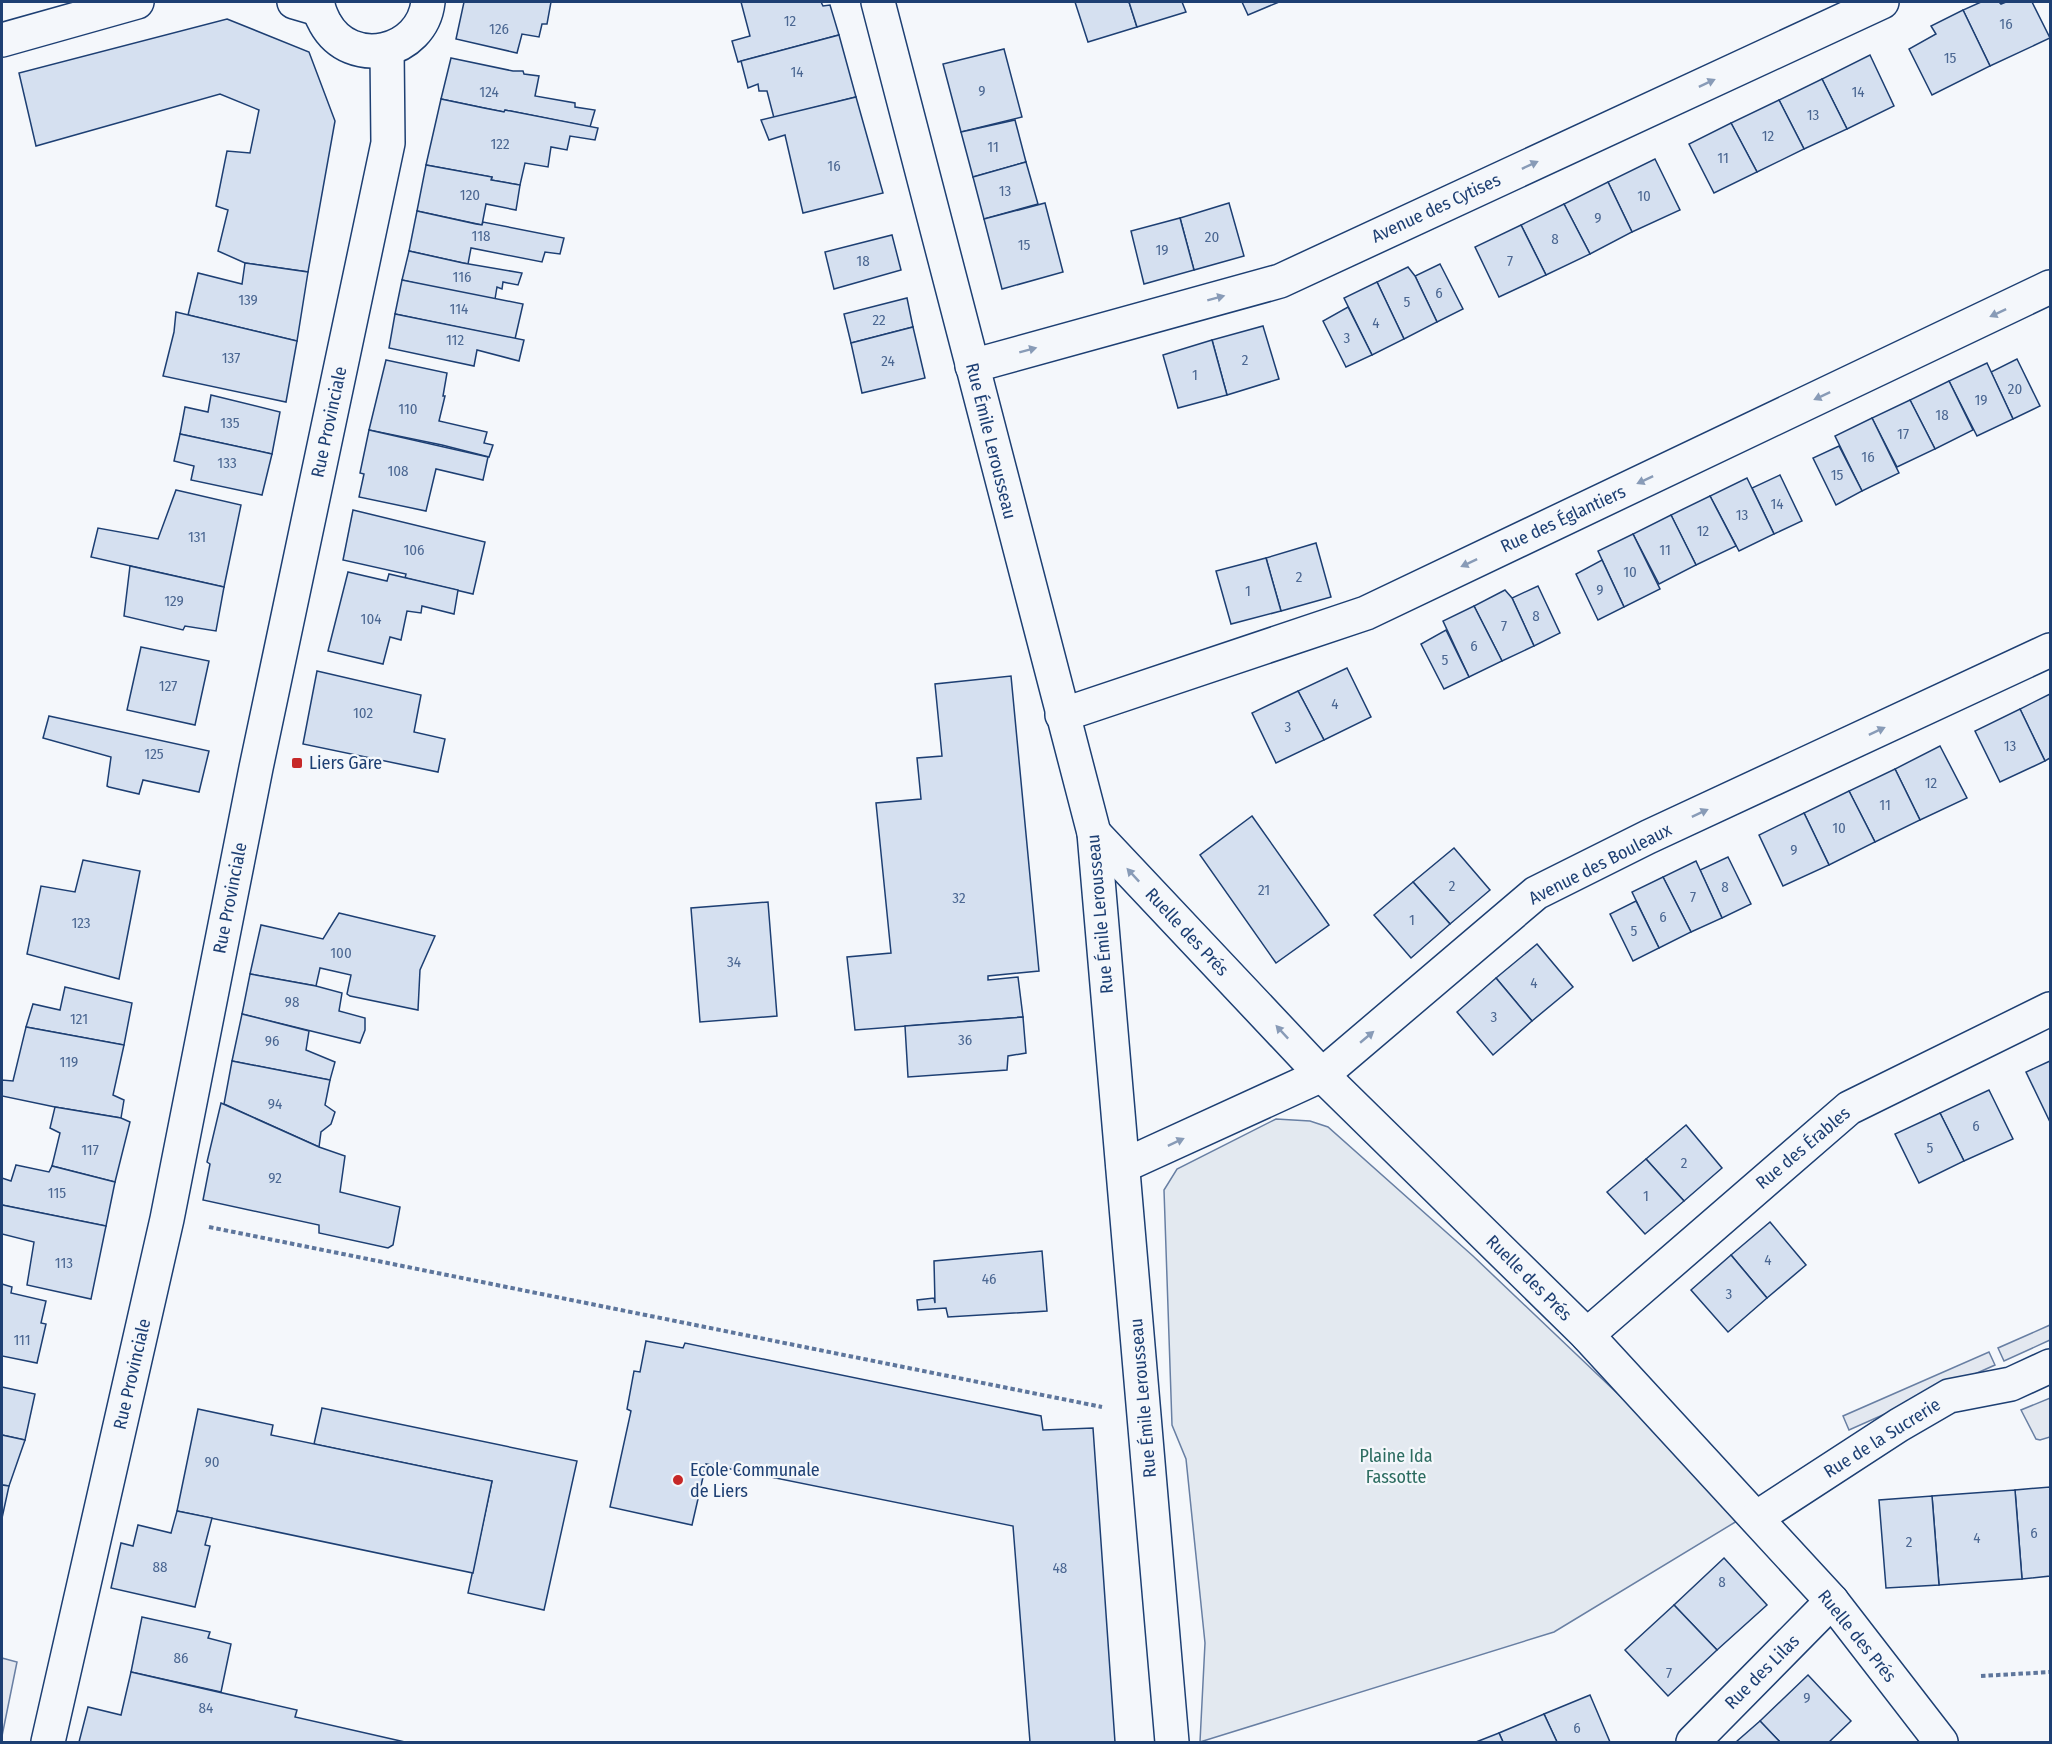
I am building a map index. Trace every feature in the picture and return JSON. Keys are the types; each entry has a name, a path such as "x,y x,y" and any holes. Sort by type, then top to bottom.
{"street":[{"path":"2,40 137,2"},
{"path":"310,4 332,35 357,50 387,50 411,38 427,14 428,2"},
{"name":"Rue Émile Lerousseau","path":"878,2 1094,833 1172,1743"},
{"name":"Avenue des Cytises","path":"972,366 1280,281 1882,2"},
{"name":"Rue Provinciale","path":"48,1743 167,1219 256,768 388,143 387,50"},
{"name":"Rue des Églantiers","path":"1062,715 1366,613 2050,287"},
{"name":"Avenue des Bouleaux","path":"1123,1166 1322,1075 1536,893 1648,837 2050,650"},
{"name":"Ruelle des Prés","path":"1094,833 1322,1075 1587,1335 1832,1601 1941,1743"},
{"name":"Rue des Érables","path":"1587,1335 1849,1108 2050,1009"},
{"name":"Rue de la Sucrerie","path":"1756,1518 1899,1425 1949,1396 2011,1384 2050,1366"},
{"name":"Rue des Lilas","path":"1693,1743 1832,1601"}],"path":[{"path":"167,1219 1144,1415"},
{"path":"1981,1676 2050,1671"}],"green space":[{"name":"Plaine Ida Fassotte","path":"1276,1119 1310,1121 1328,1127 1473,1256 1639,1414 1742,1518 1554,1632 1200,1742 1205,1643 1186,1459 1172,1425 1164,1190 1177,1169"}],"shaded area":[{"path":"2050,1325 2050,1340 2004,1361 1998,1348"},
{"path":"1989,1352 1995,1365 1849,1430 1843,1416"},
{"path":"2050,1398 2050,1437 2036,1439 2021,1410"},
{"path":"2,1658 17,1662 2,1736"}],"building":[{"path":"464,2 551,2 547,24 542,24 539,37 522,34 517,53 456,39"},
{"path":"741,2 821,2 823,6 830,5 839,35 738,62 732,41 750,36"},
{"path":"1075,2 1129,2 1137,27 1088,42"},
{"path":"1129,2 1182,2 1186,12 1137,27"},
{"path":"1242,2 1279,2 1248,15"},
{"path":"1981,2 2001,4 2032,2 2050,38 1990,66 1963,10"},
{"path":"1963,10 1990,66 1932,95 1909,49 1936,34 1931,26"},
{"path":"227,19 309,52 335,121 308,272 245,263 218,251 228,210 216,206 227,151 250,153 259,110 220,94 36,146 19,73"},
{"path":"839,35 856,97 774,118 767,91 759,91 758,84 748,88 741,61"},
{"path":"1004,49 1022,117 961,132 943,64"},
{"path":"1870,55 1894,106 1847,129 1822,79"},
{"path":"451,58 539,76 535,96 575,103 575,107 595,110 590,127 441,99"},
{"path":"1822,79 1847,129 1804,149 1779,100"},
{"path":"856,97 883,193 803,213 785,135 769,140 761,120"},
{"path":"441,99 598,128 595,140 570,136 567,150 551,147 548,167 525,163 520,185 491,180 492,177 426,165"},
{"path":"1779,100 1804,149 1757,172 1731,123"},
{"path":"1015,120 1026,162 973,177 961,132"},
{"path":"1731,123 1757,172 1714,193 1689,144"},
{"path":"1655,159 1680,210 1632,232 1608,182"},
{"path":"1026,162 1038,204 984,219 973,177"},
{"path":"426,165 492,177 491,180 520,185 516,210 486,204 482,225 417,211"},
{"path":"1608,182 1632,232 1590,254 1564,204"},
{"path":"1045,203 1063,272 1002,289 984,219"},
{"path":"1229,203 1244,256 1194,270 1180,218"},
{"path":"1564,204 1590,254 1546,275 1521,225"},
{"path":"417,211 476,224 482,225 483,222 564,238 560,254 545,252 542,262 471,248 468,264 409,251"},
{"path":"1180,218 1194,270 1144,284 1131,231"},
{"path":"1521,225 1546,275 1499,297 1475,247"},
{"path":"892,235 901,270 834,289 825,252"},
{"path":"409,251 522,273 518,285 503,282 502,289 497,287 495,299 456,293 402,280"},
{"path":"245,263 308,272 297,341 188,315 198,273 242,284"},
{"path":"1440,264 1463,309 1437,322 1415,276"},
{"path":"1408,267 1415,276 1437,322 1404,339 1377,282"},
{"path":"402,280 523,304 515,339 395,314"},
{"path":"1377,282 1404,339 1372,355 1344,298"},
{"path":"907,298 913,327 851,343 844,314"},
{"path":"1348,307 1372,355 1346,367 1323,321"},
{"path":"176,312 297,341 286,402 163,376 174,332"},
{"path":"395,314 524,340 519,361 477,350 474,366 389,348"},
{"path":"1263,326 1279,379 1227,395 1212,340"},
{"path":"913,327 925,378 862,393 851,343"},
{"path":"1212,340 1227,395 1178,408 1163,355"},
{"path":"2017,359 2040,406 2013,419 1991,372"},
{"path":"386,360 447,373 443,396 445,396 439,421 487,432 484,443 493,445 489,457 369,430"},
{"path":"1987,363 2013,419 1977,436 1949,381"},
{"path":"1949,381 1973,430 1935,449 1910,400"},
{"path":"211,395 280,412 272,454 180,434 185,407 208,412"},
{"path":"1910,400 1935,449 1897,467 1872,418"},
{"path":"1872,418 1899,473 1862,491 1835,436"},
{"path":"369,430 488,457 483,480 436,469 426,511 359,497 364,474 360,473"},
{"path":"180,434 272,454 262,495 191,480 194,466 174,461"},
{"path":"1839,446 1862,491 1836,505 1813,458"},
{"path":"1780,475 1802,521 1774,534 1752,488"},
{"path":"1747,478 1774,534 1739,551 1710,496"},
{"path":"176,490 241,505 224,587 91,557 98,528 158,539"},
{"path":"1710,496 1736,546 1696,565 1671,515"},
{"path":"353,510 485,542 473,594 405,578 406,574 343,560"},
{"path":"1671,515 1696,565 1659,584 1633,534"},
{"path":"1633,534 1660,589 1624,607 1598,551"},
{"path":"1316,543 1331,597 1281,611 1266,558"},
{"path":"1266,558 1281,611 1231,624 1216,571"},
{"path":"1602,560 1624,607 1598,620 1576,574"},
{"path":"130,566 224,587 216,631 185,626 183,630 124,616"},
{"path":"348,572 387,581 389,574 458,590 454,614 422,606 421,613 407,611 401,640 390,637 383,664 328,651"},
{"path":"1538,586 1560,633 1534,646 1512,598"},
{"path":"1505,590 1512,598 1534,646 1502,661 1474,606"},
{"path":"1474,606 1502,661 1469,677 1443,621"},
{"path":"1446,630 1469,677 1444,689 1421,644"},
{"path":"141,647 209,661 195,725 127,710"},
{"path":"1347,668 1371,717 1324,740 1298,691"},
{"path":"317,671 421,695 414,732 445,739 438,772 303,744"},
{"path":"1011,676 1039,971 988,976 988,980 1018,977 1023,1017 855,1030 847,957 891,953 876,803 921,799 917,758 942,756 935,684"},
{"path":"1298,691 1324,740 1276,763 1252,713"},
{"path":"2050,694 2050,758 2045,761 2020,709"},
{"path":"2020,709 2045,761 2000,782 1975,731"},
{"path":"49,716 209,751 199,792 143,780 139,794 107,786 111,757 43,738"},
{"path":"1940,746 1967,798 1920,820 1895,769"},
{"path":"1895,769 1920,820 1875,842 1849,791"},
{"path":"1849,791 1875,842 1829,865 1804,813"},
{"path":"1804,813 1829,865 1783,886 1759,835"},
{"path":"1252,816 1329,925 1276,963 1200,855"},
{"path":"1454,848 1490,890 1450,924 1413,882"},
{"path":"1728,857 1751,904 1722,918 1700,870"},
{"path":"83,860 140,871 119,979 27,954 41,886 75,892"},
{"path":"1696,861 1722,918 1691,932 1663,877"},
{"path":"1663,877 1691,932 1659,948 1632,892"},
{"path":"1413,882 1450,924 1411,958 1374,915"},
{"path":"1636,901 1659,948 1633,961 1610,914"},
{"path":"768,902 777,1016 700,1022 691,908"},
{"path":"339,913 435,936 420,970 418,1010 350,996 347,994 351,975 320,968 316,986 250,974 261,925 323,939"},
{"path":"1537,944 1573,987 1532,1021 1496,978"},
{"path":"250,974 342,993 339,1011 365,1018 365,1030 360,1043 242,1014"},
{"path":"1496,978 1532,1021 1493,1055 1457,1012"},
{"path":"65,987 132,1003 124,1045 26,1027 33,1004 60,1010"},
{"path":"242,1014 309,1031 306,1050 335,1062 330,1080 232,1061"},
{"path":"1023,1017 1026,1053 1008,1056 1007,1070 908,1077 905,1026"},
{"path":"26,1027 124,1045 113,1095 124,1100 121,1118 2,1096 2,1080 13,1081"},
{"path":"232,1061 330,1080 325,1105 335,1112 331,1124 321,1132 319,1147 224,1104"},
{"path":"2050,1061 2050,1122 2026,1072"},
{"path":"1989,1090 2013,1139 1964,1161 1940,1113"},
{"path":"221,1103 319,1147 345,1156 340,1192 400,1207 393,1245 388,1248 319,1233 319,1225 203,1200 210,1164 207,1162"},
{"path":"55,1107 121,1118 130,1122 115,1182 52,1166 60,1133 50,1128"},
{"path":"1940,1113 1964,1161 1919,1183 1895,1134"},
{"path":"1686,1125 1722,1168 1684,1201 1646,1159"},
{"path":"1646,1159 1684,1201 1645,1234 1607,1192"},
{"path":"16,1165 49,1172 52,1166 115,1182 106,1226 2,1205 2,1178 11,1181"},
{"path":"2,1205 106,1226 91,1299 27,1285 34,1242 2,1234"},
{"path":"1770,1222 1806,1265 1767,1298 1731,1255"},
{"path":"1042,1251 1047,1311 948,1317 946,1308 918,1310 917,1300 934,1298 935,1303 934,1261"},
{"path":"1731,1255 1767,1298 1728,1332 1691,1290"},
{"path":"2,1284 12,1287 11,1293 46,1301 41,1323 46,1324 37,1363 2,1356"},
{"path":"646,1341 683,1348 685,1343 1041,1416 1043,1430 1093,1428 1115,1742 1030,1742 1013,1526 706,1464 692,1525 610,1507 631,1411 627,1409 634,1371 640,1372"},
{"path":"2,1387 35,1394 25,1440 2,1435"},
{"path":"322,1408 577,1461 544,1610 468,1593 492,1481 314,1444"},
{"path":"198,1409 273,1425 271,1435 492,1481 473,1573 177,1511"},
{"path":"2,1435 25,1440 9,1486 2,1485"},
{"path":"2,1485 9,1486 2,1518"},
{"path":"2050,1487 2050,1576 2022,1579 2015,1490"},
{"path":"2015,1490 2022,1579 1939,1585 1932,1496"},
{"path":"1932,1496 1939,1585 1886,1588 1879,1500"},
{"path":"177,1511 212,1518 205,1545 210,1546 195,1607 111,1588 121,1543 133,1546 138,1525 171,1533"},
{"path":"1724,1558 1767,1605 1717,1650 1674,1605"},
{"path":"1674,1605 1717,1650 1668,1696 1625,1650"},
{"path":"142,1617 210,1632 208,1638 231,1644 221,1692 131,1672"},
{"path":"131,1672 297,1710 295,1717 405,1742 79,1742 88,1707 121,1715"},
{"path":"1808,1675 1851,1721 1829,1742 1780,1742 1760,1721"},
{"path":"1590,1695 1610,1742 1557,1742 1544,1714"},
{"path":"1544,1714 1557,1742 1503,1742 1499,1733"},
{"path":"1760,1721 1780,1742 1736,1742"},
{"path":"1499,1733 1503,1742 1476,1742"}],"place":[{"name":"Liers Gare","path":"297,763"},
{"name":"Ecole Communale de Liers","path":"678,1480"}]}
